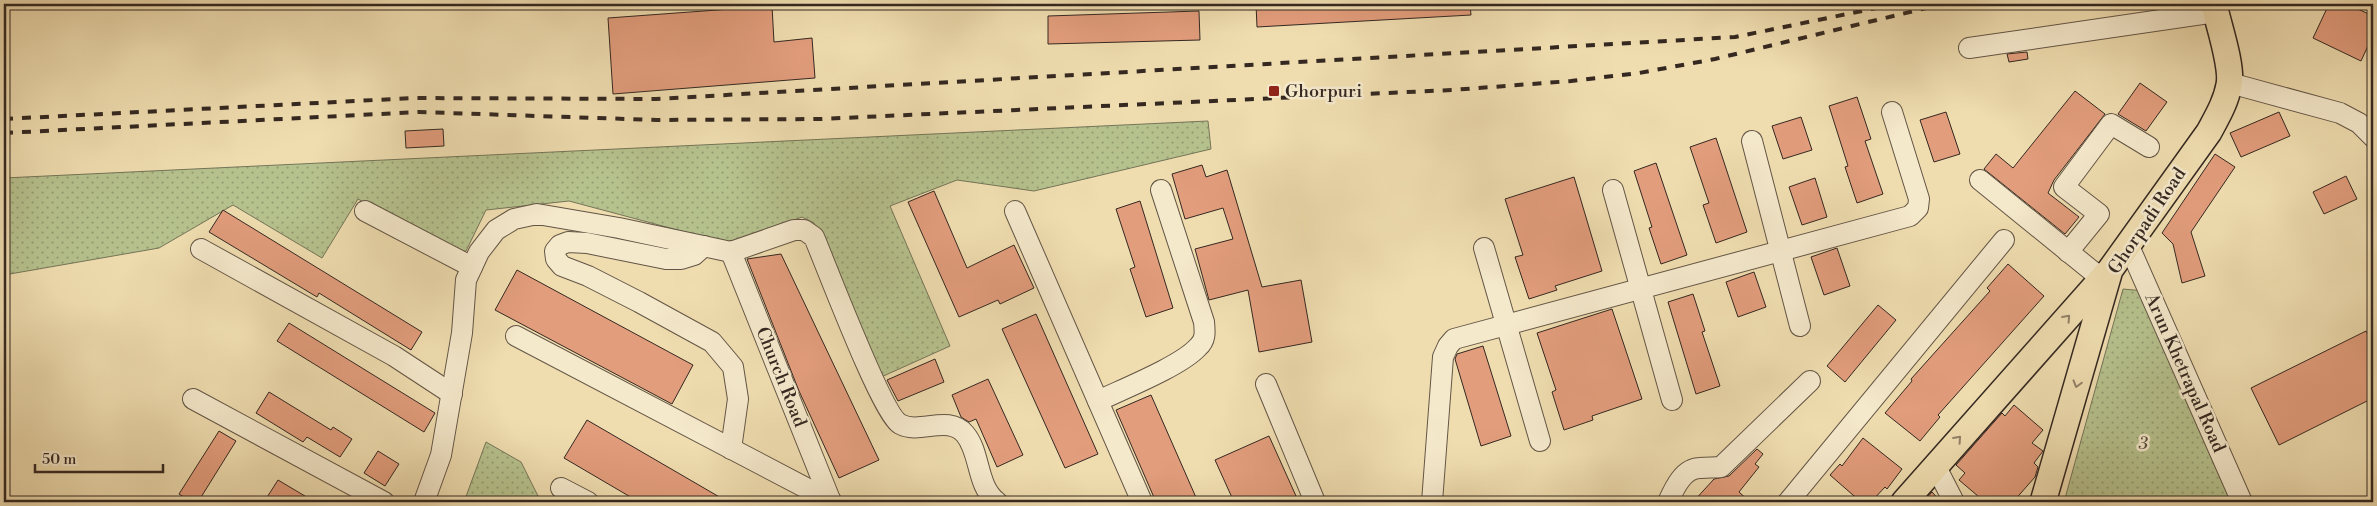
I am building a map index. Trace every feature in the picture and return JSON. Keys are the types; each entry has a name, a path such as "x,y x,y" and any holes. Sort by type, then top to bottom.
{"main road":[{"name":"Ghorpadi Road","path":"2043,502 2106,274 2209,132 2222,110 2230,83 2215,8"},
{"path":"1904,502 2106,274"}],"street":[{"path":"1969,48 2215,8"},
{"path":"2230,83 2340,113 2359,123 2373,137"},
{"path":"1432,502 1444,357 1448,346 1454,339 1910,216 1918,208 1919,199 1892,112"},
{"path":"2068,252 2099,214 2064,187 2111,124 2149,147"},
{"path":"1752,141 1800,326"},
{"path":"1980,180 2068,252 2106,274"},
{"path":"1098,401 1179,361 1199,347 1206,335 1204,322 1161,190"},
{"path":"1613,190 1672,400"},
{"path":"364,211 472,267"},
{"path":"1015,211 1142,502"},
{"path":"424,502 442,455 462,333 466,280 479,252 496,230 514,219 537,214 731,252 794,230 804,230 814,238 867,366 892,415 899,423 908,427 945,425 958,427 966,435 983,484 997,502"},
{"path":"1788,502 2004,240"},
{"path":"704,246 694,256 681,259 666,259 586,243 568,242 560,245 555,251 556,259 562,266 622,293 712,342 733,367 738,399 731,449"},
{"name":"Arun Khetrapal Road","path":"2128,244 2242,502"},
{"path":"1484,248 1540,441"},
{"path":"201,249 394,356 452,394"},
{"name":"Church Road","path":"731,252 831,501"},
{"path":"516,336 831,501"},
{"path":"1668,502 1676,486 1688,472 1698,468 1721,467 1810,381"},
{"path":"1266,384 1315,502"},
{"path":"193,399 357,496 384,502"},
{"path":"1935,465 1954,502"},
{"path":"561,488 588,502"}],"green space":[{"path":"1208,121 1211,149 1034,191 957,180 890,206 950,346 879,378 814,223 802,217 730,244 569,201 486,210 466,251 458,252 358,199 322,258 233,205 159,248 4,275 4,178"},
{"name":"3","path":"2123,289 2145,291 2231,502 2064,502"},
{"path":"486,442 521,462 541,502 464,502"}],"building":[{"path":"1256,4 1470,4 1471,15 1257,27"},
{"path":"2329,4 2347,4 2373,16 2373,35 2361,61 2313,38"},
{"path":"772,6 774,42 812,38 815,78 613,94 608,18"},
{"path":"1199,11 1200,40 1048,44 1048,16"},
{"path":"2027,52 2028,59 2009,62 2007,54"},
{"path":"2140,83 2167,102 2146,131 2118,114"},
{"path":"2075,91 2105,114 2054,180 2048,193 2079,217 2065,234 1984,169 1996,154 2013,168"},
{"path":"1857,97 1871,139 1865,141 1883,194 1857,203 1845,167 1848,166 1829,106"},
{"path":"1946,112 1960,154 1934,162 1920,120"},
{"path":"2279,112 2290,136 2241,157 2230,133"},
{"path":"1801,117 1812,150 1783,159 1772,126"},
{"path":"443,129 444,146 406,148 405,131"},
{"path":"1716,138 1747,232 1716,243 1703,205 1709,203 1690,147"},
{"path":"2215,154 2235,167 2191,232 2205,276 2182,283 2173,244 2162,233"},
{"path":"1656,163 1687,255 1661,264 1649,228 1652,227 1634,171"},
{"path":"1202,165 1206,177 1227,170 1262,287 1301,280 1312,342 1259,352 1248,290 1209,300 1195,249 1233,239 1223,208 1185,219 1172,174"},
{"path":"2346,176 2357,199 2324,214 2313,192"},
{"path":"1574,177 1602,271 1555,286 1557,290 1529,299 1515,257 1523,255 1505,199"},
{"path":"1815,178 1827,217 1802,225 1789,187"},
{"path":"934,191 967,268 1014,245 1034,288 1000,304 998,300 959,317 908,202"},
{"path":"1140,201 1173,308 1146,317 1130,269 1135,267 1116,209"},
{"path":"223,210 422,332 411,350 319,293 317,297 209,232"},
{"path":"1837,248 1850,286 1824,295 1811,257"},
{"path":"781,254 879,460 839,478 799,391 747,259"},
{"path":"2008,264 2044,296 1938,415 1940,417 1920,441 1885,413 1912,381 1911,379 1990,291 1987,288"},
{"path":"517,270 693,365 672,404 495,310"},
{"path":"1754,272 1766,307 1738,317 1726,282"},
{"path":"1693,294 1705,331 1702,332 1720,386 1696,394 1668,302"},
{"path":"1878,305 1896,320 1845,382 1827,366"},
{"path":"1612,309 1642,399 1592,416 1593,420 1564,430 1552,392 1556,390 1537,333"},
{"path":"1036,314 1098,454 1065,468 1002,329"},
{"path":"289,323 435,413 424,432 277,341"},
{"path":"2366,331 2373,345 2373,398 2279,445 2251,388"},
{"path":"1483,346 1511,436 1481,446 1455,359 1457,354"},
{"path":"935,359 944,382 898,401 887,380"},
{"path":"988,379 1023,455 997,467 976,419 969,422 961,417 952,395"},
{"path":"269,392 331,430 333,427 352,439 340,457 307,437 303,442 256,413"},
{"path":"1151,395 1198,502 1156,502 1116,410"},
{"path":"2014,405 2043,430 2032,443 2043,451 2034,463 2038,467 2035,477 2013,502 1985,502 1959,480 1965,473 1956,465 2002,413 2005,416"},
{"path":"587,420 728,502 639,502 564,458"},
{"path":"219,431 236,441 198,502 192,502 179,494"},
{"path":"1269,436 1296,496 1282,502 1271,502 1269,498 1258,502 1234,502 1215,460"},
{"path":"1863,438 1902,469 1887,489 1885,487 1871,502 1861,502 1830,475 1840,464 1842,466"},
{"path":"1757,449 1763,454 1755,464 1759,467 1739,492 1750,502 1693,502 1714,479 1729,476"},
{"path":"378,451 399,464 385,486 364,473"},
{"path":"278,480 315,502 264,502"},
{"path":"1932,492 1941,502 1923,502"}],"railway":[{"path":"4,119 414,98 656,99 1735,37 1896,4"},
{"path":"4,133 419,112 657,120 820,119 1452,90 1571,81 1639,73 1715,59 1943,4"}],"place":[{"name":"Ghorpuri","path":"1274,91"}]}
